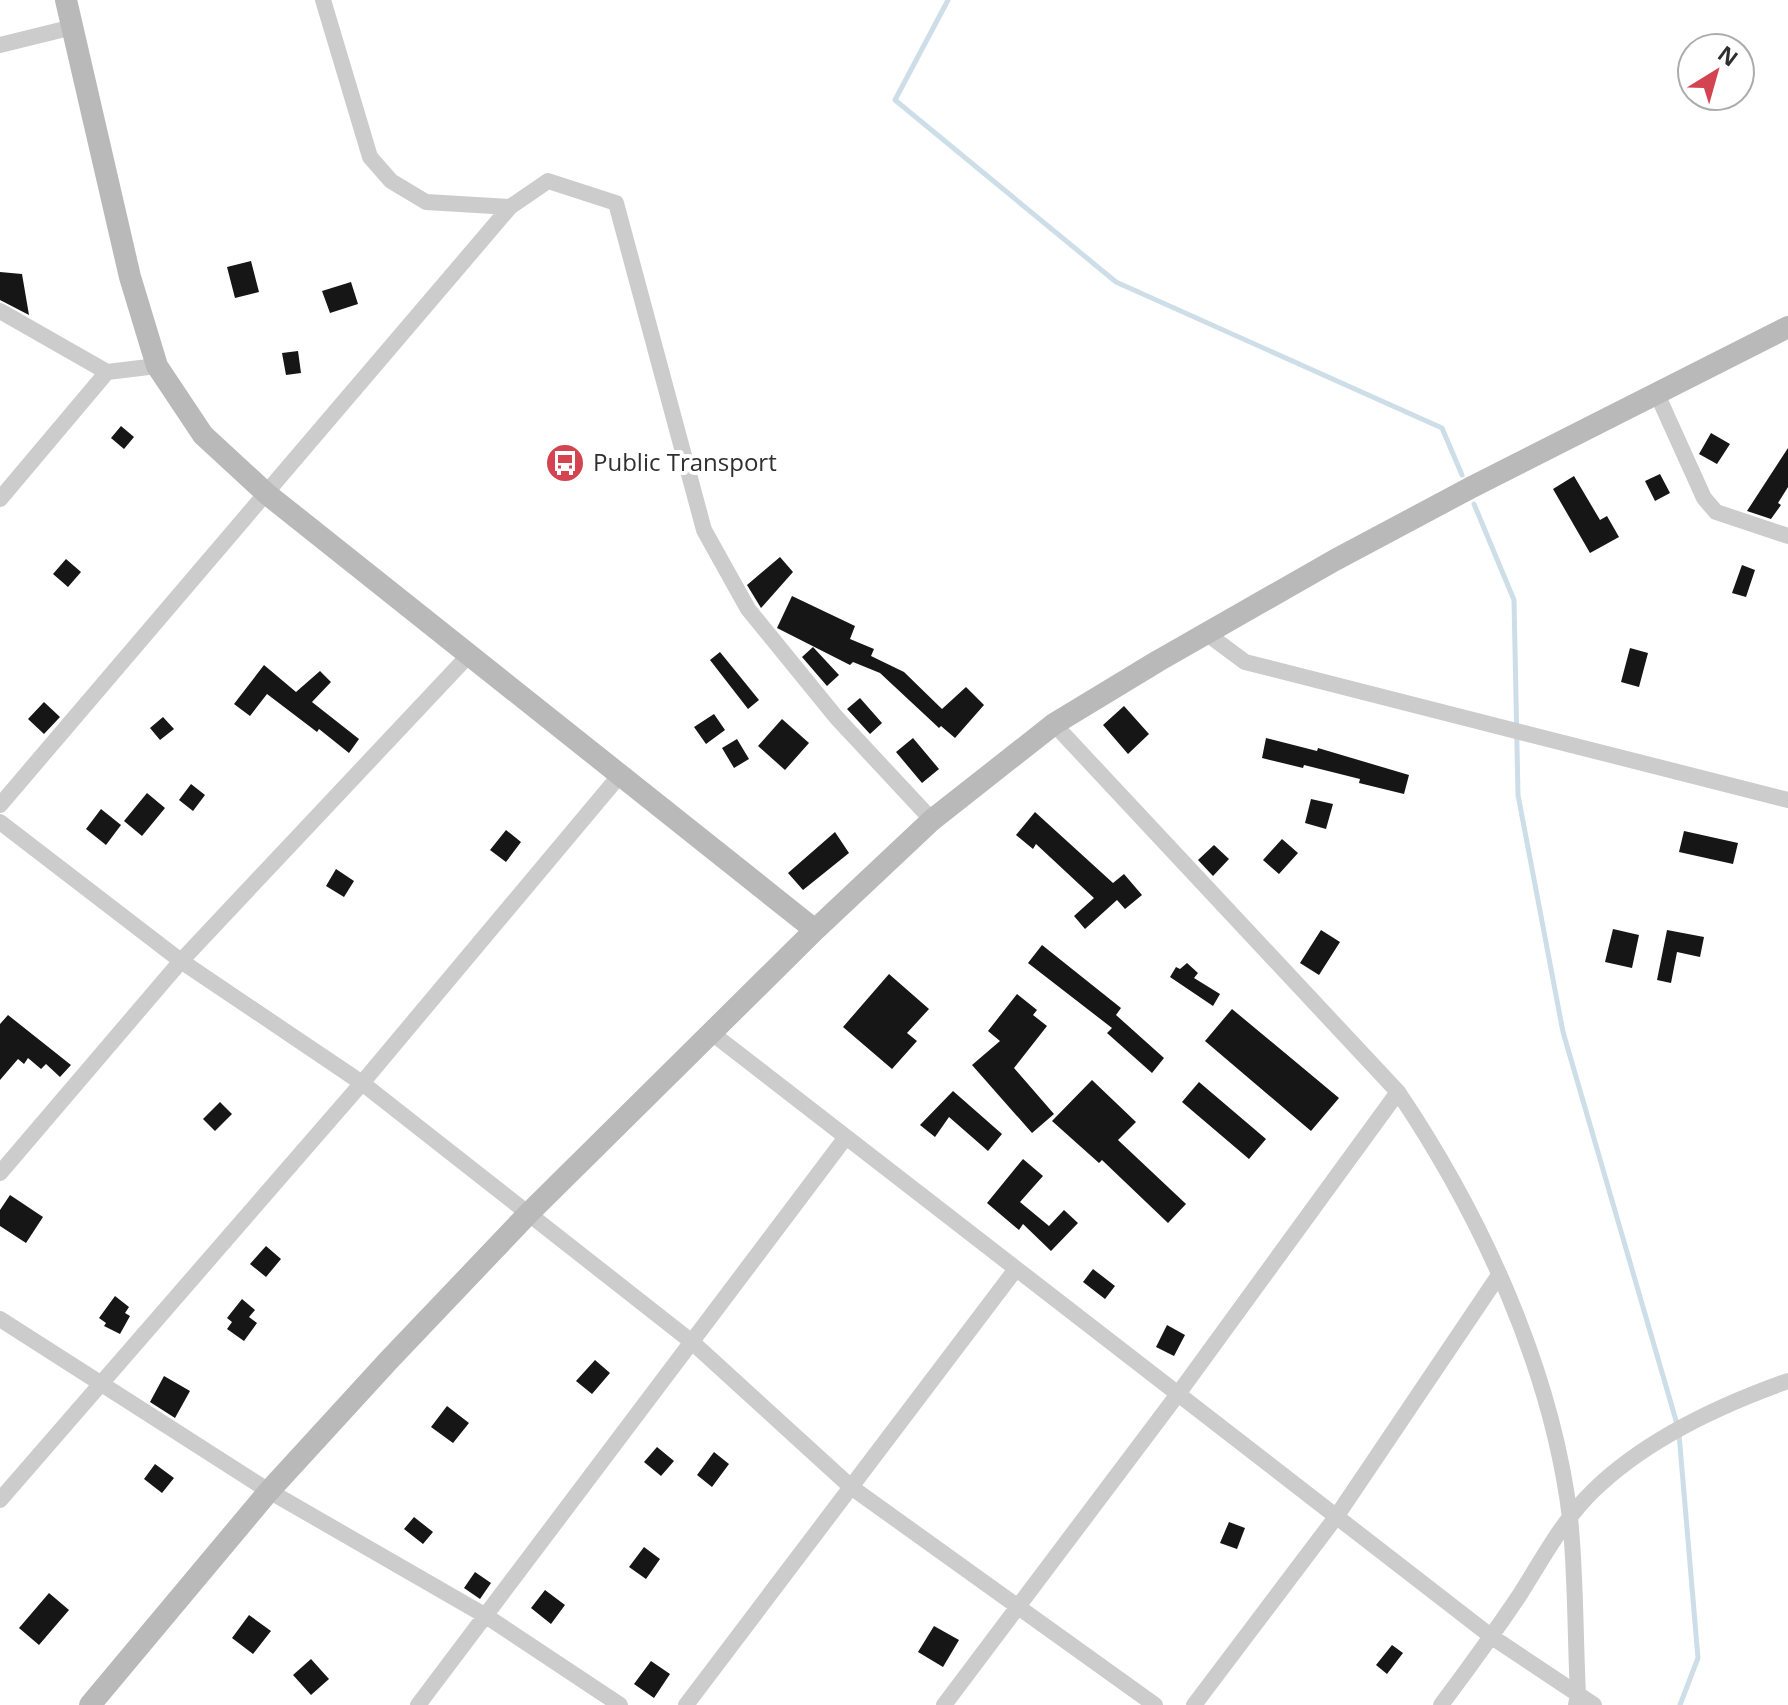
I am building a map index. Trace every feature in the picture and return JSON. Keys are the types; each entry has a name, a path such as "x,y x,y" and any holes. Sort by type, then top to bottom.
{"main road":[{"path":"66,0 130,277 157,366 203,435 267,494 815,930"},
{"path":"90,1705 269,1491 529,1213 815,930 932,820 1054,724 1206,633 1472,487 1788,327"}],"street":[{"path":"323,0 370,157 391,181 426,202 510,207"},
{"path":"0,45 73,27"},
{"path":"0,805 510,207 548,181 616,203 704,530 748,609 836,717 932,820"},
{"path":"0,311 107,372 157,366"},
{"path":"0,499 107,372"},
{"path":"1657,394 1704,498 1716,512 1788,536"},
{"path":"1206,633 1245,662 1788,800"},
{"path":"0,1173 181,961 468,656"},
{"path":"1054,724 1398,1092 1436,1148 1499,1275 1547,1400 1570,1518 1577,1700"},
{"path":"0,1500 362,1083 620,775"},
{"path":"0,822 181,961 362,1083 692,1342 851,1487 1155,1705"},
{"path":"713,1034 1492,1637 1577,1700 1594,1705"},
{"path":"944,1705 1178,1394 1398,1092"},
{"path":"418,1705 846,1137"},
{"path":"686,1705 1016,1269"},
{"path":"1194,1705 1336,1517 1499,1275"},
{"path":"0,1319 269,1491 486,1616 620,1705"},
{"path":"1441,1705 1492,1637 1570,1518 1592,1492 1621,1467 1679,1430 1734,1400 1788,1381"}],"building":[{"path":"251,261 259,292 235,298 227,267"},
{"path":"0,272 22,274 29,315 0,300"},
{"path":"351,282 358,304 330,313 322,291"},
{"path":"298,351 301,373 286,375 282,353"},
{"path":"121,426 134,437 124,449 111,438"},
{"path":"1711,433 1730,444 1717,464 1699,454"},
{"path":"1788,448 1788,487 1778,503 1781,505 1771,519 1747,511"},
{"path":"1660,474 1670,493 1655,501 1645,481"},
{"path":"1574,476 1600,520 1607,516 1619,537 1590,553 1553,489"},
{"path":"780,557 793,572 761,608 747,585"},
{"path":"66,559 81,572 68,587 53,574"},
{"path":"1742,565 1755,570 1746,597 1732,593"},
{"path":"792,596 855,626 850,639 874,649 871,656 904,672 942,709 966,687 984,705 955,738 941,726 939,728 880,673 853,662 850,665 777,628"},
{"path":"813,647 839,675 827,686 802,657"},
{"path":"1630,648 1648,653 1639,687 1621,682"},
{"path":"720,652 759,700 748,709 710,660"},
{"path":"264,665 296,692 320,671 331,682 312,702 359,739 349,753 267,694 250,716 234,704"},
{"path":"860,698 882,723 870,734 847,709"},
{"path":"44,702 60,717 44,734 28,719"},
{"path":"1124,706 1149,734 1128,754 1103,725"},
{"path":"714,714 725,730 706,744 694,727"},
{"path":"163,717 174,729 160,740 150,728"},
{"path":"782,719 809,743 785,770 758,746"},
{"path":"913,738 939,769 922,783 896,752"},
{"path":"1266,738 1317,751 1318,748 1409,775 1404,794 1359,783 1360,779 1262,758"},
{"path":"737,739 749,759 734,768 722,748"},
{"path":"191,784 205,795 193,811 179,800"},
{"path":"147,793 165,808 142,836 124,821"},
{"path":"1311,799 1333,804 1326,829 1305,823"},
{"path":"101,809 121,825 106,845 86,829"},
{"path":"1035,812 1113,883 1124,874 1142,895 1125,909 1117,900 1085,929 1074,916 1094,898 1036,844 1033,849 1016,835"},
{"path":"506,830 521,842 506,862 490,850"},
{"path":"1684,831 1738,843 1733,864 1679,852"},
{"path":"835,832 849,853 803,890 788,873"},
{"path":"1282,839 1298,853 1279,874 1263,860"},
{"path":"1214,845 1229,859 1213,876 1198,860"},
{"path":"336,869 354,881 344,897 326,886"},
{"path":"1613,929 1639,935 1632,968 1605,962"},
{"path":"1321,930 1340,942 1319,975 1300,963"},
{"path":"1667,930 1704,937 1700,957 1677,952 1671,983 1657,980"},
{"path":"1042,945 1121,1008 1116,1015 1164,1058 1152,1073 1107,1033 1112,1028 1028,963"},
{"path":"1187,963 1198,973 1194,978 1220,994 1213,1006 1170,977 1176,967 1180,969"},
{"path":"889,974 929,1009 907,1033 917,1041 892,1069 843,1027"},
{"path":"1017,994 1037,1010 1033,1015 1047,1026 1014,1068 1054,1114 1032,1133 972,1065 1000,1041 988,1031"},
{"path":"1232,1009 1339,1098 1311,1131 1205,1041"},
{"path":"8,1015 71,1065 60,1077 46,1064 41,1069 28,1058 24,1064 18,1059 0,1080 0,1024"},
{"path":"1092,1080 1136,1122 1118,1140 1186,1204 1168,1223 1102,1160 1099,1163 1052,1121"},
{"path":"1199,1082 1266,1139 1249,1159 1182,1102"},
{"path":"953,1091 1002,1134 988,1151 949,1117 935,1137 920,1125"},
{"path":"220,1102 232,1114 215,1131 203,1119"},
{"path":"1023,1159 1043,1176 1020,1202 1049,1226 1064,1210 1078,1223 1051,1251 1023,1224 1019,1230 987,1203"},
{"path":"10,1195 43,1217 26,1243 0,1226 0,1210"},
{"path":"266,1246 281,1259 266,1277 250,1264"},
{"path":"1093,1269 1115,1286 1105,1299 1083,1282"},
{"path":"115,1296 129,1307 125,1313 130,1316 120,1334 104,1326 106,1323 99,1318"},
{"path":"242,1299 255,1310 249,1317 257,1323 244,1341 227,1329 232,1322 227,1318"},
{"path":"1167,1325 1185,1335 1174,1356 1156,1347"},
{"path":"595,1360 610,1373 592,1394 576,1381"},
{"path":"164,1376 190,1391 175,1418 150,1402"},
{"path":"447,1406 469,1423 453,1443 431,1427"},
{"path":"657,1447 674,1461 661,1476 644,1462"},
{"path":"714,1452 729,1464 712,1487 697,1475"},
{"path":"155,1464 174,1478 162,1493 144,1479"},
{"path":"414,1517 433,1532 423,1544 404,1529"},
{"path":"1229,1522 1245,1528 1237,1549 1220,1543"},
{"path":"644,1547 660,1559 646,1579 629,1567"},
{"path":"475,1572 491,1583 480,1599 464,1588"},
{"path":"545,1590 565,1605 551,1624 531,1608"},
{"path":"49,1593 69,1610 39,1645 19,1628"},
{"path":"249,1615 271,1631 253,1654 232,1638"},
{"path":"934,1626 959,1640 943,1667 918,1652"},
{"path":"1392,1645 1403,1653 1387,1674 1376,1665"},
{"path":"311,1659 329,1679 311,1695 293,1675"},
{"path":"651,1661 670,1674 654,1698 634,1684"}],"waterway":[{"path":"948,0 895,100 1116,282 1442,428 1462,475"},
{"path":"1474,504 1514,600 1518,795 1563,1032 1677,1424"},
{"path":"1679,1434 1698,1658 1680,1705"}],"place":[{"name":"Public Transport","path":"565,463"}]}
